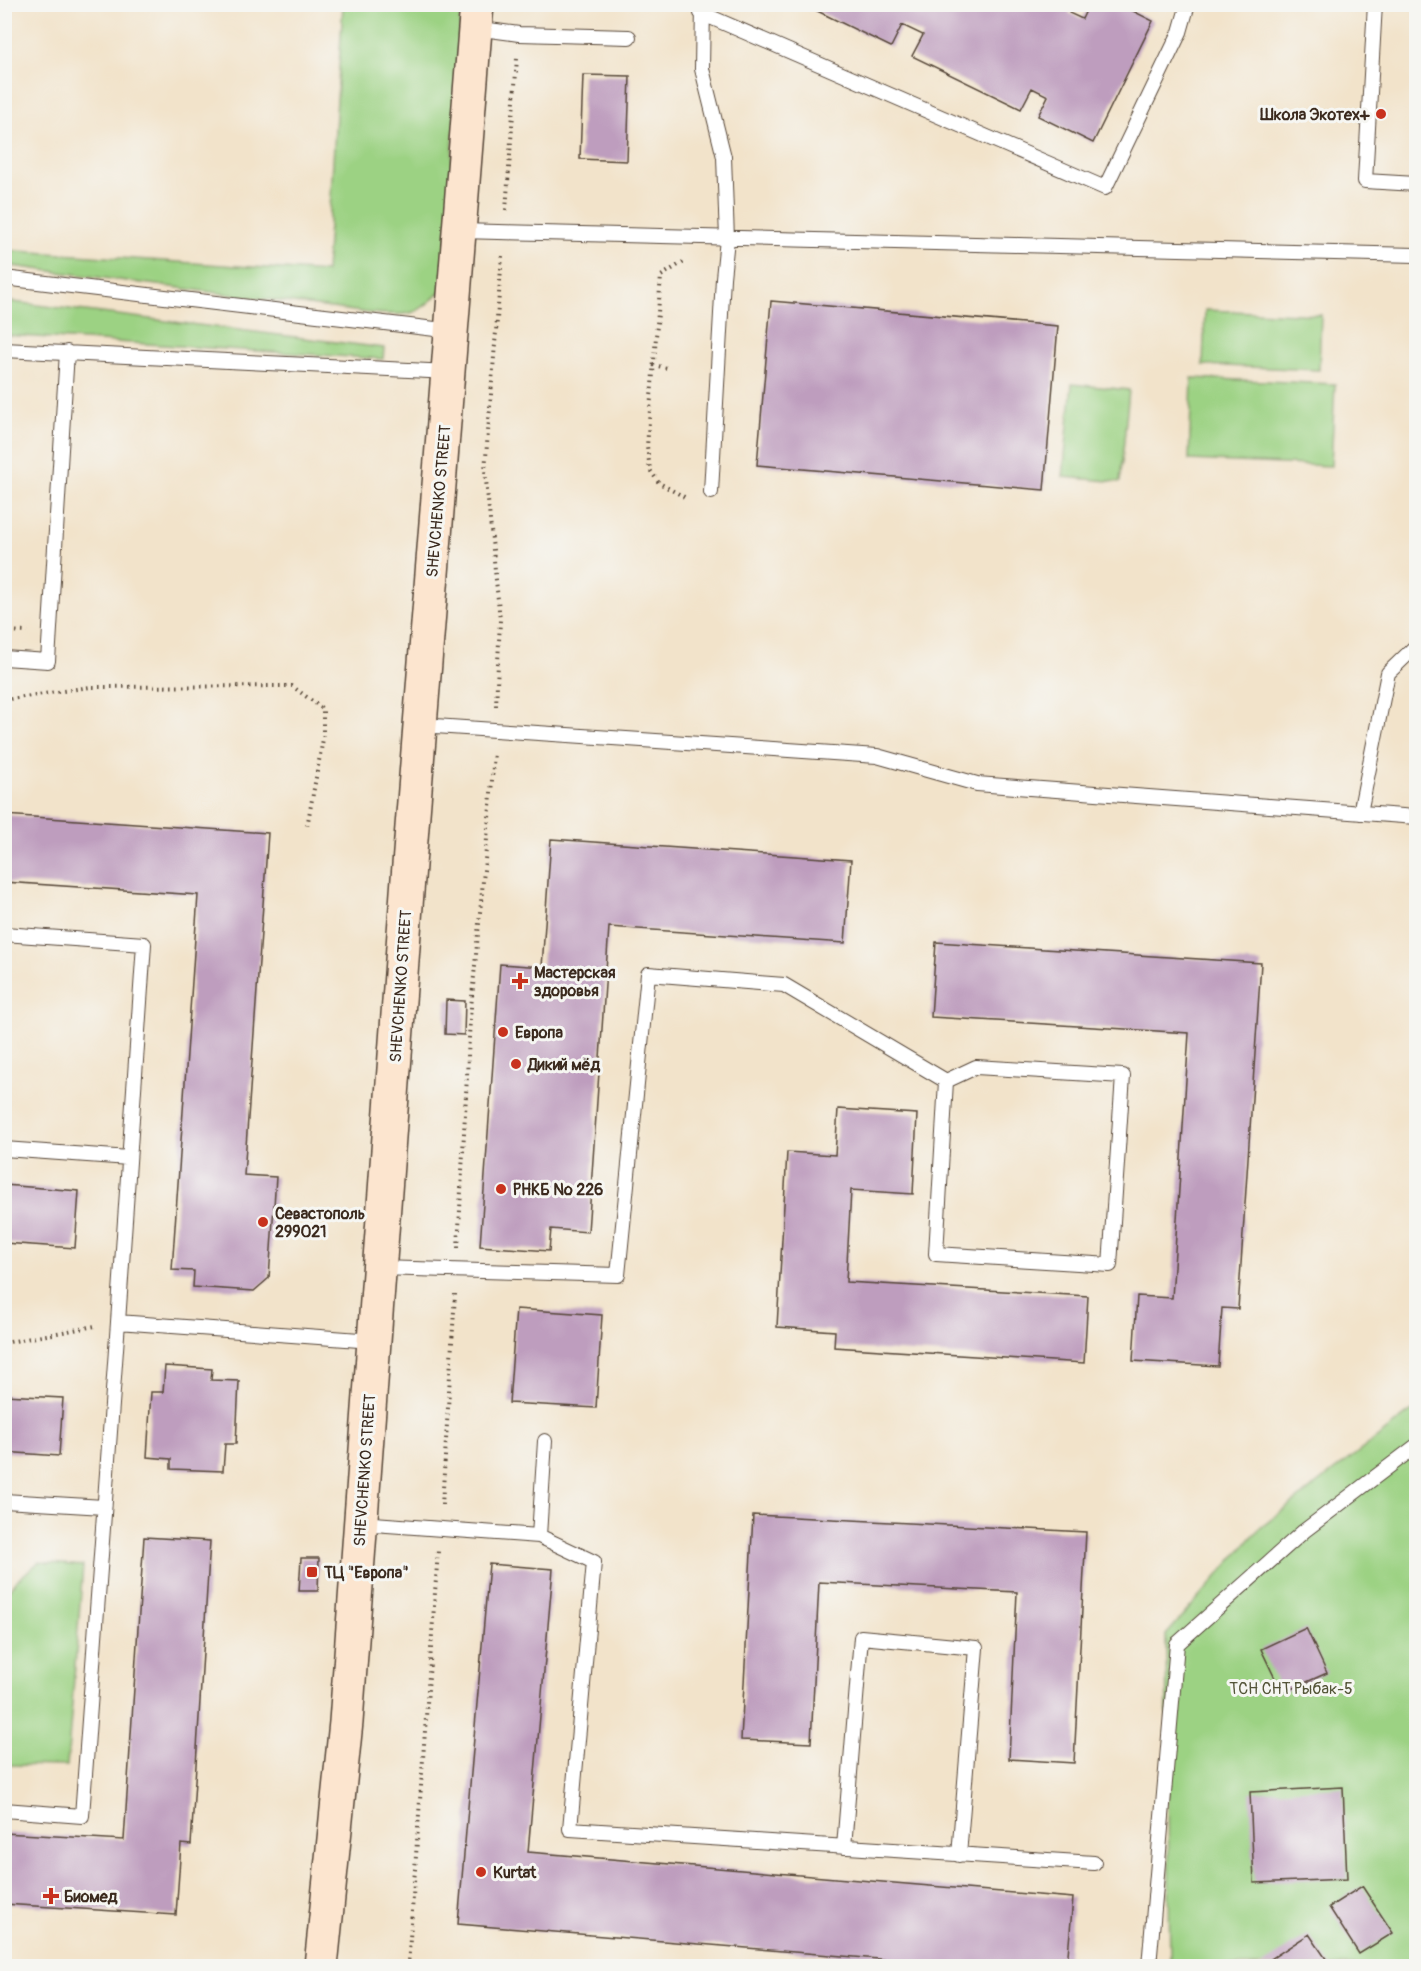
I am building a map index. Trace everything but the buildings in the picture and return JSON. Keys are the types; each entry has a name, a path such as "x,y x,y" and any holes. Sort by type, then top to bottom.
{"main road":[{"name":"SHEVCHENKO STREET","path":"321,1966 346,1722 420,725 476,16"}],"lane":[{"path":"711,492 727,239 724,157 702,69 702,9 1106,188 1180,32 1188,4"},
{"path":"1375,4 1365,181 1416,184"},
{"path":"476,16 519,34 629,37"},
{"path":"460,231 1416,255"},
{"path":"4,278 452,331"},
{"path":"4,350 449,372"},
{"path":"4,658 48,661 67,352"},
{"path":"1359,813 1388,673 1416,645"},
{"path":"420,725 877,756 977,784 1416,817"},
{"path":"4,934 144,944 82,1816 4,1810"},
{"path":"379,1268 618,1275 648,974 784,985 946,1081"},
{"path":"976,1067 1123,1076 1110,1265 936,1254 946,1081 976,1067"},
{"path":"4,1149 129,1158"},
{"path":"118,1322 374,1341"},
{"path":"539,1536 545,1441"},
{"path":"1149,1966 1177,1644 1304,1531 1416,1446"},
{"path":"4,1501 104,1507"},
{"path":"360,1523 539,1536 594,1562 570,1829 1094,1863"},
{"path":"844,1846 861,1637 976,1648 959,1855"}],"path":[{"path":"408,1966 457,1270 470,1018 495,730 500,621 485,470 519,34"},
{"path":"688,499 659,483 650,470 647,446 661,276 680,262 725,256"},
{"path":"654,365 668,368"},
{"path":"4,700 90,687 292,686 322,709 323,739 306,827"},
{"path":"4,1343 118,1322"}],"green space":[{"path":"343,5 461,5 445,287 426,305 412,313 369,313 5,265 4,250 326,272"},
{"path":"5,301 384,348 383,359 5,335"},
{"path":"1205,310 1321,315 1319,370 1203,365"},
{"path":"1192,378 1335,384 1331,466 1189,460"},
{"path":"1072,384 1129,390 1120,482 1063,477"},
{"name":"ТСН СНТ Рыбак-5","path":"1416,1410 1416,1966 1170,1966 1166,1635 1259,1529 1409,1413"},
{"path":"39,1562 83,1566 67,1766 5,1765 5,1594 15,1582"}],"place":[{"name":"Школа Экотех+","path":"1381,114"},
{"name":"Мастерская здоровья","path":"520,981"},
{"name":"Европа","path":"503,1032"},
{"name":"Дикий мёд","path":"516,1064"},
{"name":"РНКБ № 226","path":"501,1189"},
{"name":"Севастополь 299021","path":"263,1222"},
{"name":"ТЦ \"Европа\"","path":"312,1572"},
{"name":"Kurtat","path":"481,1872"},
{"name":"Биомед","path":"51,1896"}]}
